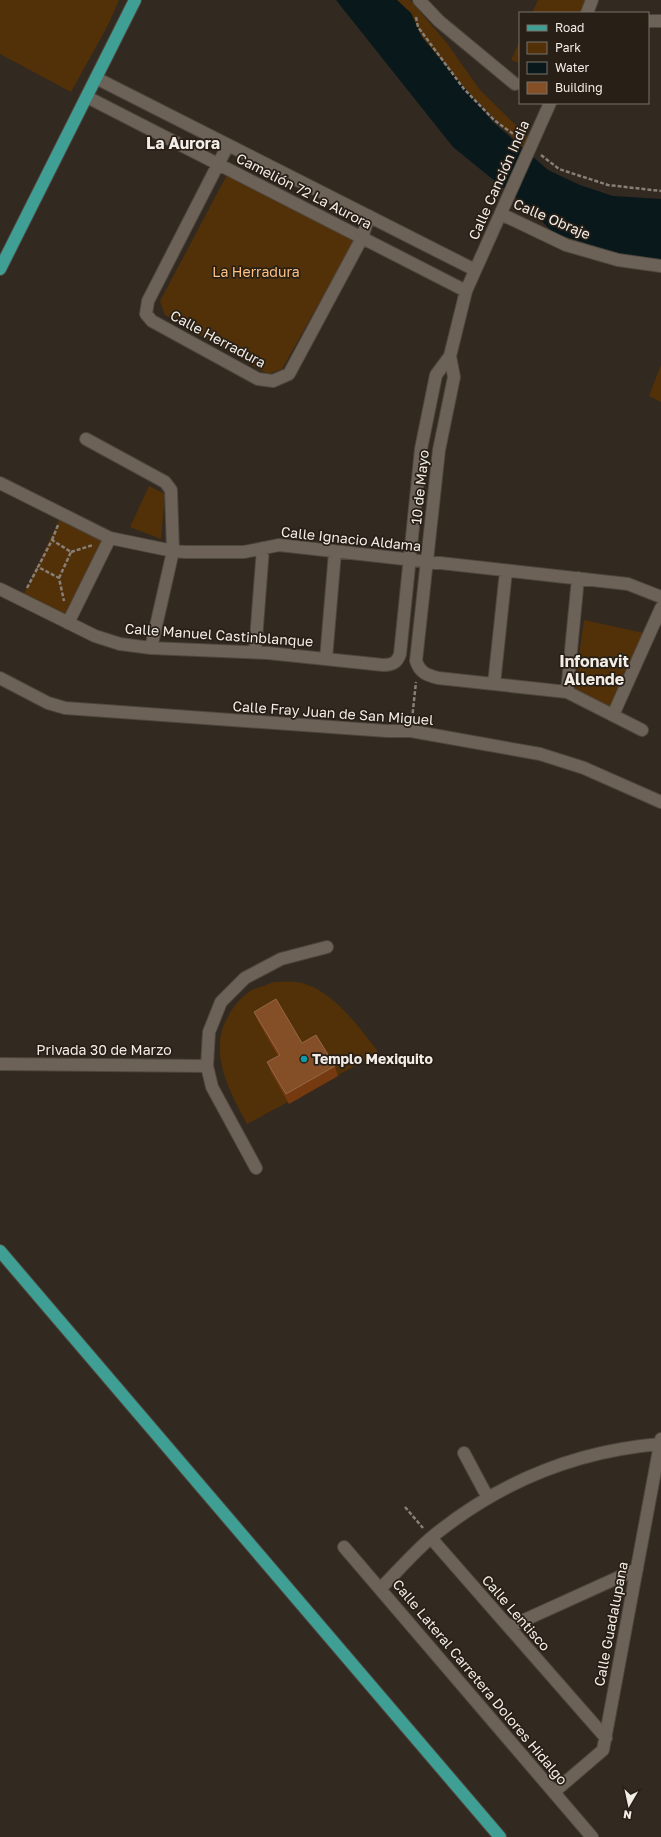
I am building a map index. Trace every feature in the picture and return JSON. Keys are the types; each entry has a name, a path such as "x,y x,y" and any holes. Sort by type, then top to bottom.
{"main road":[{"path":"0,269 134,0"},
{"path":"0,1251 500,1837"}],"street":[{"path":"419,0 439,21 516,84"},
{"path":"587,12 592,0"},
{"path":"649,21 661,20"},
{"name":"Camelión 72 La Aurora","path":"96,78 475,270"},
{"name":"Camelión 72 La Aurora","path":"87,96 466,291"},
{"name":"Calle Canción India","path":"475,270 550,104"},
{"name":"Calle Herradura","path":"228,145 148,301 146,314 152,321 258,379 273,381 289,374 362,238 369,216"},
{"name":"Calle Obraje","path":"501,214 566,245 618,260 661,266"},
{"name":"10 de Mayo","path":"398,660 400,654 420,457 424,432 436,375 450,356 466,291 475,270"},
{"name":"10 de Mayo","path":"419,670 416,661 442,436 454,377 450,356"},
{"path":"424,432 442,436"},
{"path":"86,439 165,482 171,490 172,551 151,648"},
{"name":"Calle Ignacio Aldama","path":"0,483 110,538 172,551 244,552 279,545 628,584 661,597"},
{"path":"68,623 110,538"},
{"path":"255,652 263,548"},
{"path":"326,659 335,552"},
{"path":"494,684 506,571"},
{"path":"567,692 578,578"},
{"name":"Calle Manuel Castinblanque","path":"0,589 95,636 120,644 151,648 255,652 383,665 391,665 398,660"},
{"path":"613,715 661,608"},
{"path":"419,670 428,676 438,678 567,692 642,730"},
{"name":"Calle Fray Juan de San Miguel","path":"0,678 48,703 65,708 387,731 411,731 540,754 584,768 661,802"},
{"path":"256,1168 212,1087 208,1066 209,1032 221,1002 245,978 281,959 327,947"},
{"name":"Privada 30 de Marzo","path":"0,1064 208,1066"},
{"path":"380,1589 431,1538 475,1505 529,1476 577,1458 627,1447 660,1442"},
{"name":"Calle Guadalupana","path":"554,1792 603,1750 660,1442"},
{"path":"464,1453 488,1498"},
{"name":"Calle Lentisco","path":"431,1538 606,1738"},
{"name":"Calle Lateral Carretera Dolores Hidalgo","path":"344,1547 592,1837"},
{"path":"509,1627 637,1569"}],"path":[{"path":"416,13 418,27 464,88 494,120 559,169 608,185 661,191"},
{"path":"21,600 52,540 71,552 59,578 68,623"},
{"path":"38,567 59,578"},
{"path":"411,731 419,670"},
{"path":"405,1507 431,1538"}],"green space":[{"path":"0,0 119,0 108,25 71,92 0,54"},
{"path":"394,0 410,0 446,42 480,90 529,138 523,148 421,43"},
{"path":"538,0 587,0 582,12 532,12"},
{"path":"519,42 519,63 511,60"},
{"name":"La Herradura","path":"228,173 354,241 282,369 268,374 165,315 160,301"},
{"path":"661,365 661,402 649,396"},
{"path":"149,486 165,494 161,539 130,527"},
{"path":"62,514 110,538 68,623 21,600"},
{"path":"584,620 644,633 610,714 574,691"},
{"path":"274,982 296,982 309,985 321,991 343,1010 363,1032 379,1053 247,1124 227,1084 220,1055 220,1041 223,1027 232,1010 240,1000 254,989"}],"water":[{"path":"336,0 397,0 411,13 422,37 493,122 548,170 580,185 613,196 661,199 661,259 625,256 554,233 527,207 453,147"}],"building":[{"name":"Templo Mexiquito","path":"276,999 302,1043 316,1035 335,1066 286,1094 267,1062 280,1055 254,1012"}],"place":[{"name":"Templo Mexiquito","path":"304,1059"}],"district":[{"name":"La Aurora","path":"183,143"},
{"name":"Infonavit Allende","path":"594,670"}]}
